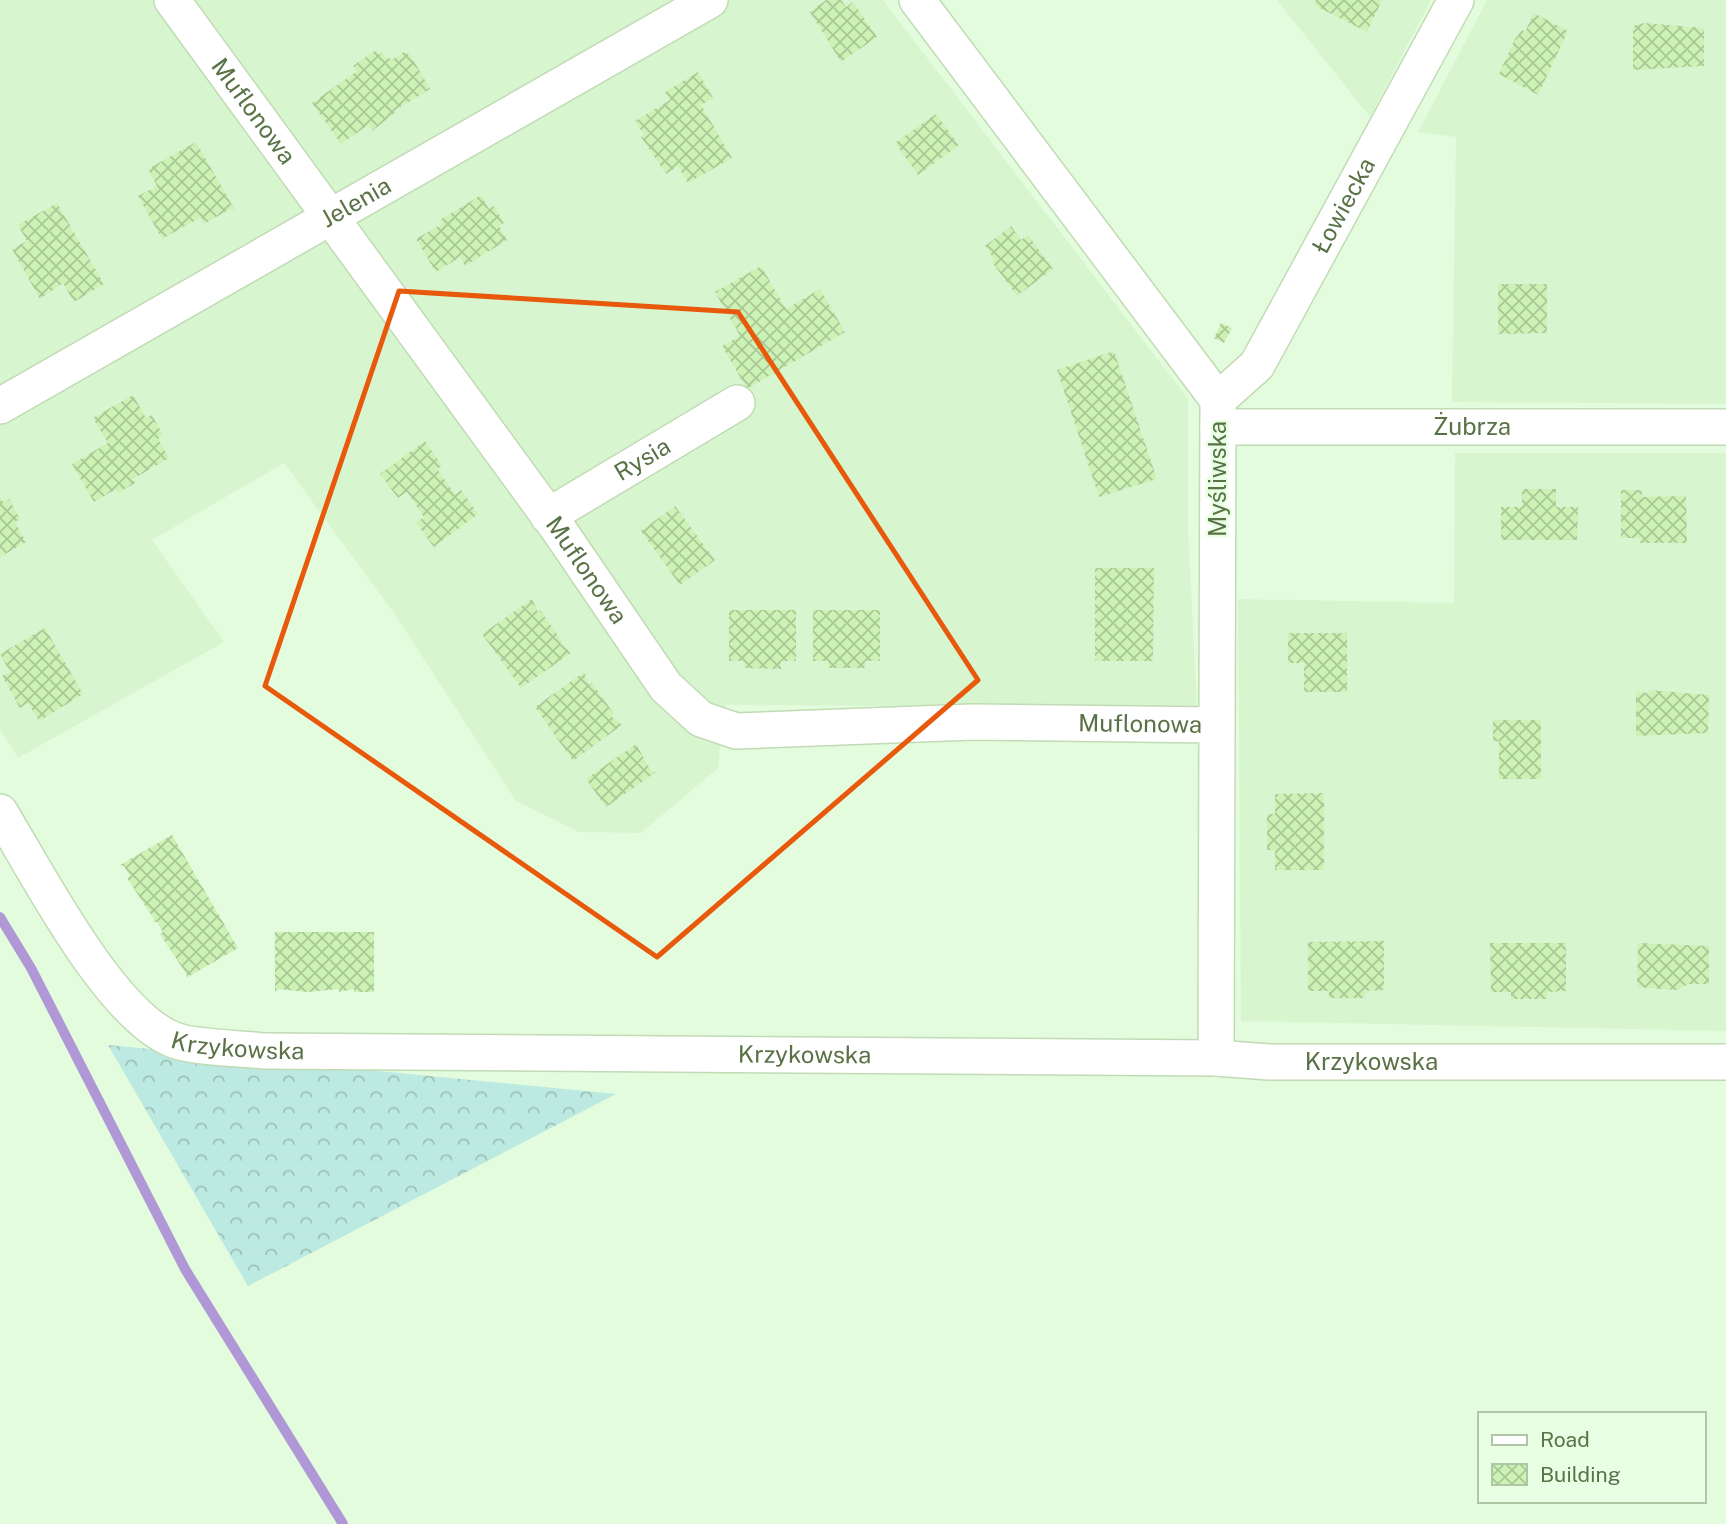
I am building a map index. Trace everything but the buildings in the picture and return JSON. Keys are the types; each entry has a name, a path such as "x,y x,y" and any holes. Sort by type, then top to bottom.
{"street":[{"name":"Muflonowa","path":"172,0 548,516 666,687 701,719 736,731 972,722 1216,725"},
{"name":"Jelenia","path":"0,406 710,0"},
{"name":"Myśliwska","path":"917,0 1218,414 1216,1058"},
{"name":"Łowiecka","path":"1218,414 1257,365 1456,0"},
{"name":"Rysia","path":"548,516 737,403"},
{"name":"Żubrza","path":"1218,414 1726,427"},
{"name":"Krzykowska","path":"0,813 88,957 132,1011 174,1040 264,1051 1216,1058 1269,1062 1726,1062"}],"highlighted area":[{"path":"399,291 738,312 978,680 657,957 265,686"}],"shaded area":[{"path":"0,0 883,0 1188,399 1188,527 1197,707 725,705 718,768 641,833 579,832 516,801 396,616 284,463 152,540 224,642 18,758 0,729"},
{"path":"1277,0 1431,0 1370,117"},
{"path":"1487,0 1726,0 1726,404 1452,402 1456,137 1418,132"},
{"path":"1455,453 1726,453 1726,1031 1241,1021 1238,599 1454,603"}],"green space":[{"path":"108,1045 616,1094 248,1286"}],"waterway":[{"path":"0,917 31,968 185,1269 343,1524"}]}
